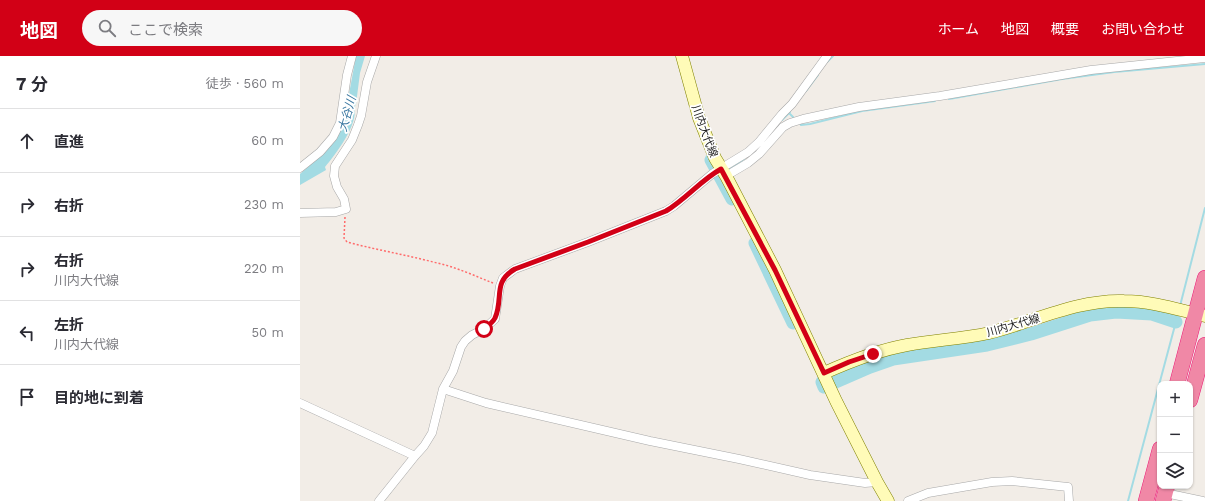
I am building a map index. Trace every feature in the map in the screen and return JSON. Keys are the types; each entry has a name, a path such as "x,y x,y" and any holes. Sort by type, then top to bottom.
{"highway":[{"path":"1178,381 1205,278"},
{"path":"1193,389 1205,345"},
{"path":"1146,501 1159,453"}],"main road":[{"name":"川内大代線","path":"682,56 699,118 721,172 775,270 824,373 872,483 888,501"},
{"name":"川内大代線","path":"824,373 849,362 907,345 951,340 989,332 1076,307 1096,303 1124,301 1153,304 1196,314"}],"street":[{"path":"300,168 320,152 333,137 340,123 347,74 352,56"},
{"path":"300,213 336,212 346,209 344,198 337,187 334,176 335,166 352,140 358,125 367,82 376,56"},
{"path":"379,501 424,446 432,433 440,405 448,391 452,371 464,341 484,329 495,319 500,286 503,278 515,269 588,242 666,211 674,206 760,142 782,114 792,104 827,56"},
{"path":"721,172 748,163 759,154 783,127 790,122 859,107 940,96 1091,70 1205,58"},
{"path":"448,391 486,403 650,441 810,475 872,483"},
{"path":"300,403 415,456"},
{"path":"908,501 928,493 1012,480 1068,487 1069,501"},
{"path":"1165,493 1203,501"}],"path":[{"path":"346,209 344,238 347,242 380,251 438,263 500,286"}],"water":[{"name":"大谷川","path":"356,56 365,56 360,73 356,104 354,108 355,115 350,131 325,167 326,170 300,185 300,174 325,152 343,117 347,105"}],"waterway":[{"path":"827,62 833,56"},
{"path":"949,99 1062,79 1114,72 1205,64"},
{"path":"806,91 818,75"},
{"path":"800,123 801,125 810,124 862,111 935,101"},
{"path":"782,120 790,112"},
{"path":"789,113 795,119"},
{"path":"749,155 757,150"},
{"path":"730,169 744,159"},
{"path":"711,160 732,199"},
{"path":"1180,306 1205,208"},
{"path":"755,243 793,323"},
{"path":"822,382 824,387 870,367 893,359 987,345 1031,334 1090,315 1116,312 1152,314 1176,322"},
{"path":"1128,501 1178,314"}],"route":[{"path":"484,329 495,319 500,286 503,278 508,273 666,211 712,174 721,169 775,270 824,373 849,362 873,354"}]}
